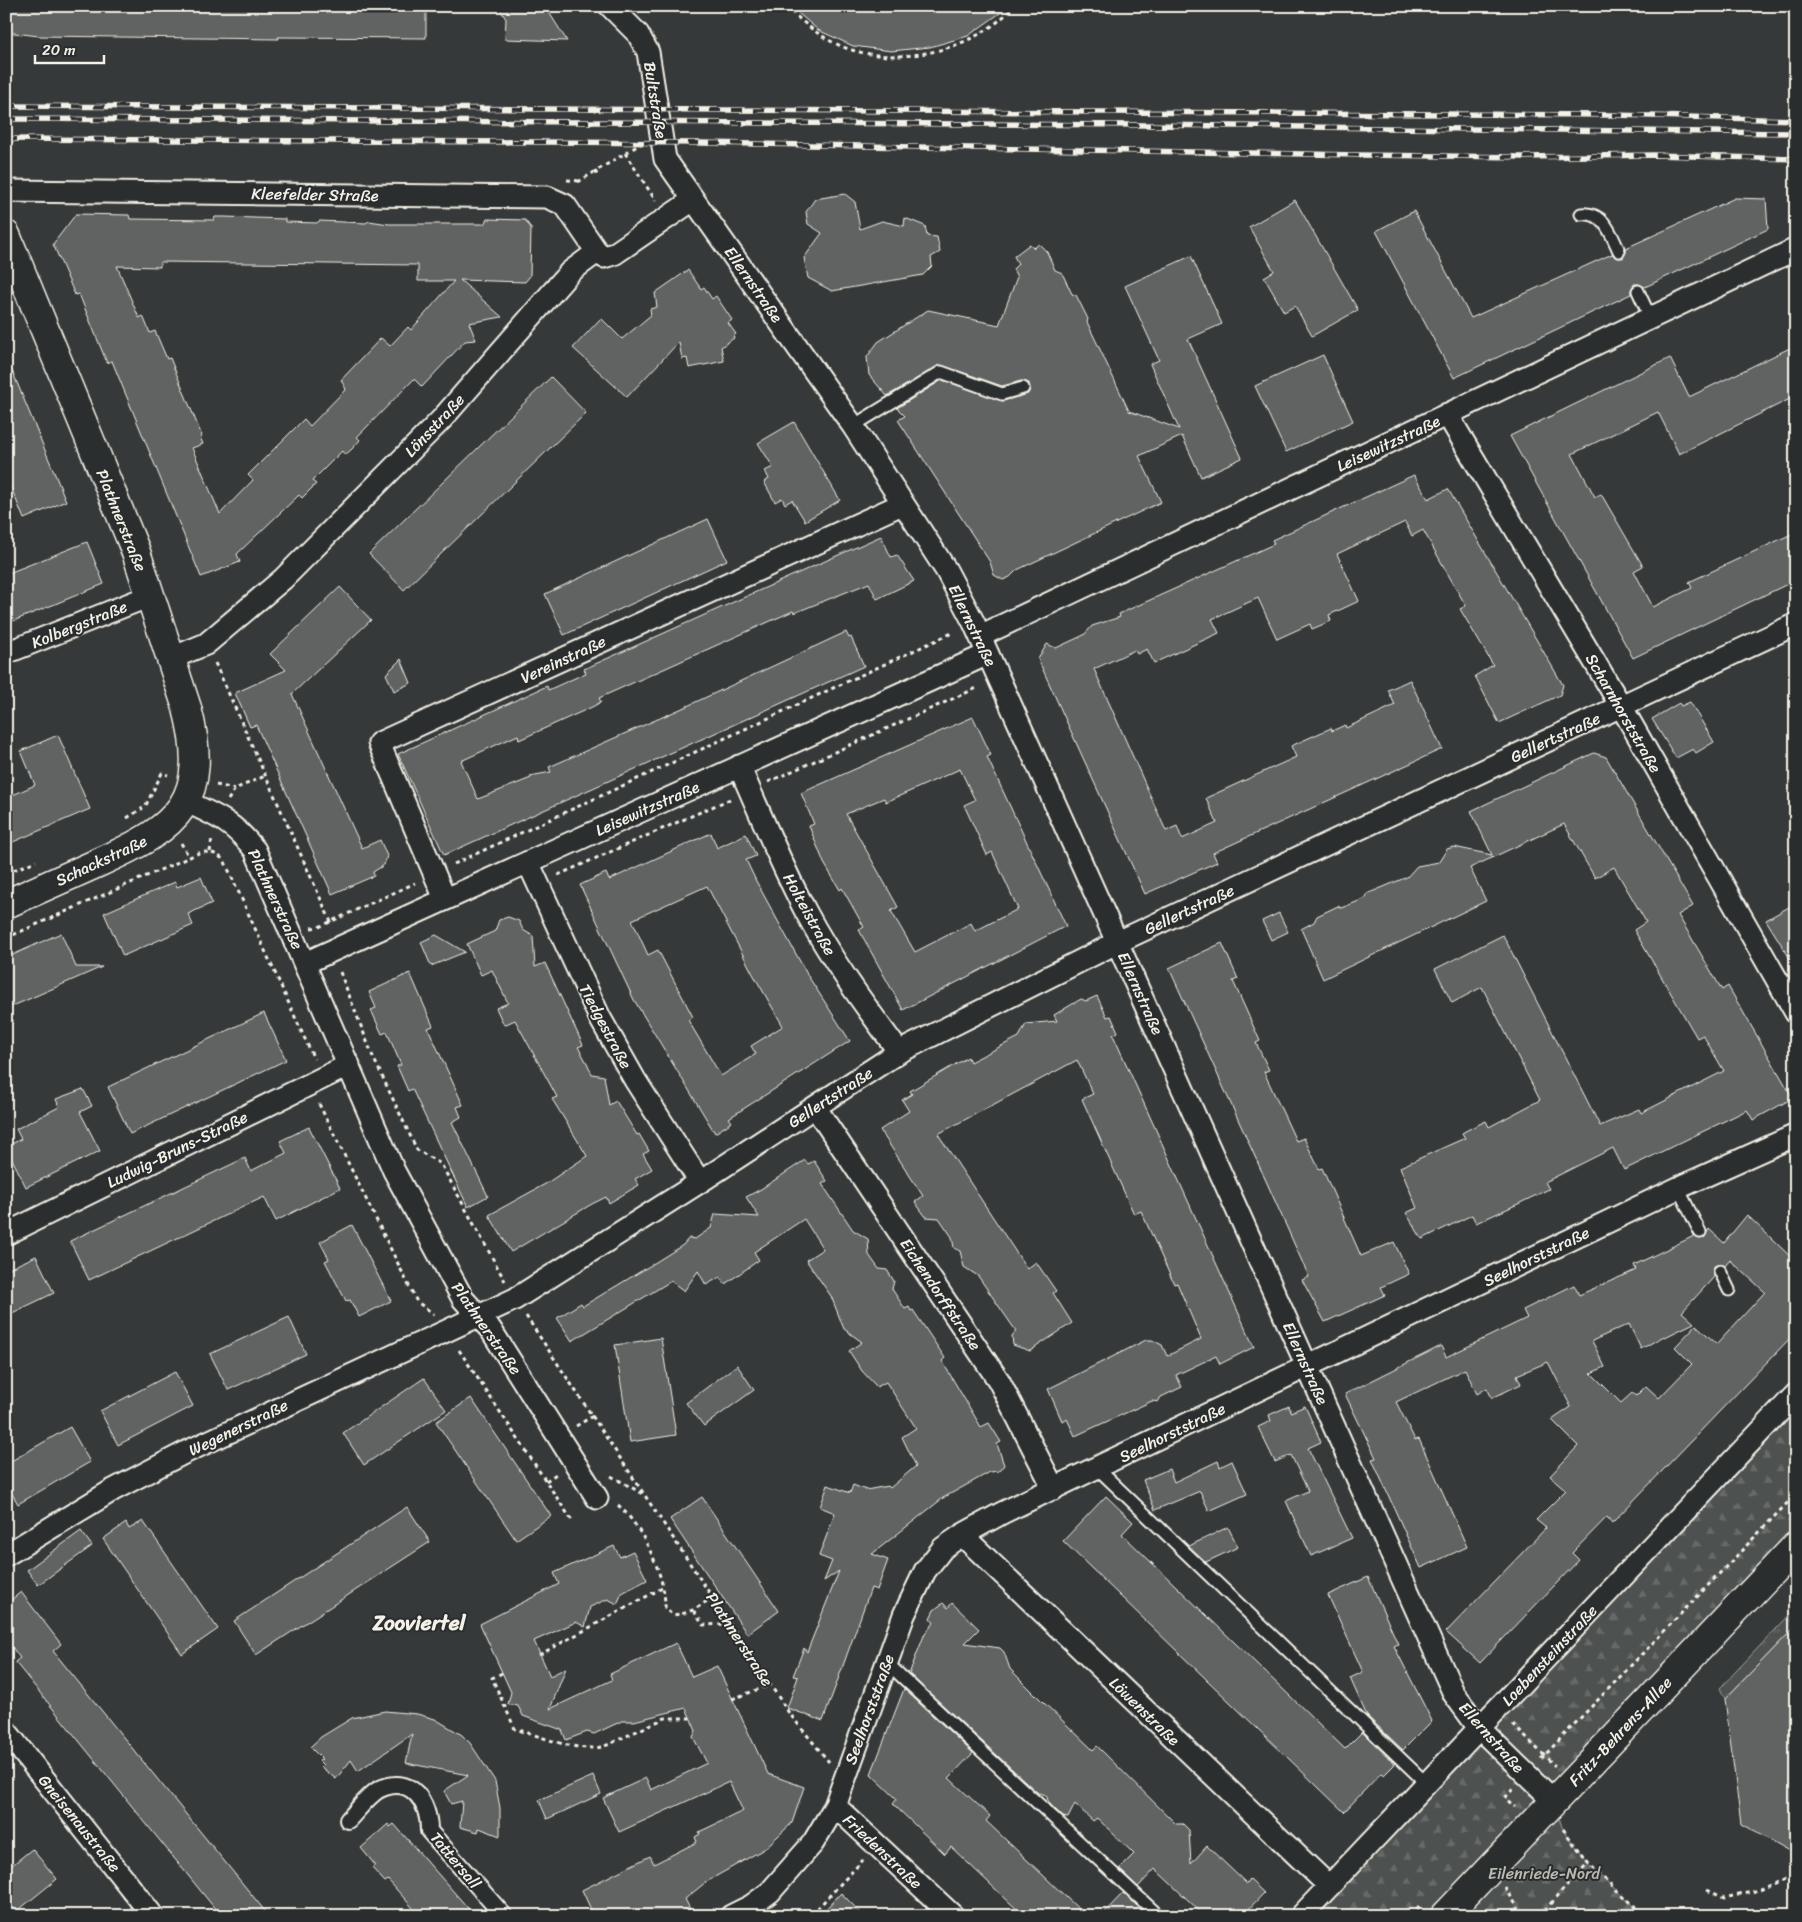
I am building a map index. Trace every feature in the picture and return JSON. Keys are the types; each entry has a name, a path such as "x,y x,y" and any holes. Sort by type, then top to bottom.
{"street":[{"name":"Bultstraße","path":"610,6 638,34 648,52 666,159 693,200"},
{"name":"Kleefelder Straße","path":"6,191 551,199"},
{"path":"551,199 565,205 597,252 604,257 614,254 693,200"},
{"name":"Ellernstraße","path":"693,200 721,236 853,426 946,570 999,678 1454,1694 1486,1722 1526,1775 1554,1801"},
{"name":"Plathnerstraße","path":"6,235 136,552 172,658 194,734 193,780 185,801 220,816 239,830 255,850 306,963 394,1171 463,1300 491,1330 597,1498"},
{"name":"Leisewitzstraße","path":"306,963 739,766 980,637 1796,249"},
{"name":"Lönsstraße","path":"172,658 206,644 283,579 441,420 570,272 597,252"},
{"name":"Scharnhorststraße","path":"1447,414 1620,706 1796,1013"},
{"name":"Vereinstraße","path":"445,899 379,743 902,504"},
{"name":"Kolbergstraße","path":"6,653 152,596"},
{"name":"Gellertstraße","path":"478,1316 515,1298 700,1182 898,1052 1118,942 1796,624"},
{"name":"Holteistraße","path":"739,766 771,842 806,913 858,996 898,1052"},
{"name":"Schackstraße","path":"6,904 141,844 170,823 185,801"},
{"name":"Tiedgestraße","path":"528,862 600,1018 635,1080 700,1182"},
{"name":"Ludwig-Bruns-Straße","path":"6,1234 349,1065"},
{"name":"Eichendorffstraße","path":"816,1107 998,1381 1054,1489"},
{"name":"Seelhorststraße","path":"731,1916 756,1911 813,1843 835,1806 904,1615 925,1571 943,1548 1002,1513 1678,1188 1796,1135"},
{"name":"Wegenerstraße","path":"6,1555 113,1490 184,1453 319,1388 478,1316"},
{"name":"Loebensteinstraße","path":"1301,1916 1796,1394"},
{"name":"Löwenstraße","path":"962,1535 1328,1886"},
{"name":"Fritz-Behrens-Allee","path":"1445,1916 1796,1546"},
{"name":"Gneisenaustraße","path":"6,1731 154,1916"},
{"name":"Tattersall","path":"348,1820 377,1791 395,1784 409,1788 422,1798 429,1817 429,1831 504,1916"},
{"name":"Friedenstraße","path":"835,1806 953,1916"}],"lane":[{"path":"1582,214 1595,215 1605,223 1619,251"},
{"path":"1638,291 1650,317"},
{"path":"853,426 942,372 1002,394 1023,388"},
{"path":"1678,1188 1700,1232"},
{"path":"1720,1271 1729,1290"},
{"path":"1097,1468 1427,1784"},
{"path":"887,1662 1159,1916"}],"path":[{"path":"785,6 816,34 852,50 891,55 931,52 970,41 1006,15 1014,6"},
{"path":"551,199 661,132"},
{"path":"625,153 641,182 667,218"},
{"path":"595,171 599,178"},
{"path":"291,930 319,928 434,873 980,637"},
{"path":"206,644 331,922"},
{"path":"538,884 999,678"},
{"path":"6,938 201,852 210,852 220,856 316,1080 417,1302 438,1317 573,1522"},
{"name":"Plathnerstraße","path":"348,969 339,972 373,1057 417,1150 441,1164 515,1298 770,1685 814,1746 832,1766 846,1773"},
{"path":"1514,1807 1504,1798 1796,1494"},
{"path":"597,1498 612,1500 628,1514 641,1533 664,1587 665,1608 672,1615 686,1614 694,1611 712,1597"},
{"path":"539,1655 664,1587"},
{"path":"694,1611 703,1625 730,1624"},
{"path":"502,1673 492,1678 515,1729 582,1748 595,1749 606,1746 665,1718 690,1718"},
{"path":"732,1699 770,1685"},
{"path":"1486,1722 1508,1721 1555,1765"},
{"path":"1562,1827 1588,1863 1644,1916"},
{"path":"821,1914 816,1910 876,1844"},
{"path":"1539,1916 1588,1863"},
{"path":"1707,1890 1724,1898 1752,1892 1796,1874"},
{"path":"1505,1886 1523,1916"}],"green space":[{"name":"Eilenriede-Nord","path":"1796,1394 1796,1546 1554,1801 1562,1827 1588,1864 1644,1916 1301,1916"},
{"path":"1796,1608 1796,1626 1725,1699 1720,1688"}],"building":[{"path":"6,6 426,6 426,38 278,37 279,39 39,36 6,32"},
{"path":"498,6 545,6 567,41 505,39 506,19"},
{"path":"790,6 1010,6 968,36 930,47 891,51 853,46 818,30"},
{"path":"845,194 855,202 860,229 882,221 904,226 905,218 925,226 927,236 937,237 940,252 931,257 932,266 923,275 832,291 808,278 804,258 822,233 808,224 806,212 815,199"},
{"path":"1735,198 1766,199 1768,229 1645,287 1634,284 1631,294 1454,378 1376,231 1414,211 1471,318 1612,254 1618,258 1623,258 1626,248"},
{"path":"1295,200 1358,310 1312,336 1295,306 1284,312 1264,277 1274,271 1249,227"},
{"path":"76,214 129,215 130,219 214,220 215,217 224,217 285,219 285,222 366,223 369,221 389,224 484,224 487,219 525,220 531,228 530,276 525,282 460,280 502,317 469,323 476,340 465,341 422,387 414,379 357,437 360,440 352,449 345,455 342,451 312,481 316,484 302,498 299,495 237,554 240,562 201,577 112,361 107,363 79,294 75,295 53,244","holes":["160,262 418,265 418,281 454,281 411,330 408,327 390,346 381,338 341,380 346,389 310,426 304,419 248,475 253,480 220,514 192,448 203,444 200,437 202,436 170,358 167,359 155,331 150,333 143,316 139,318 117,266 160,267"]},
{"path":"1030,244 1034,248 1039,244 1047,252 1055,270 1062,273 1072,294 1076,295 1129,411 1179,429 1150,364 1159,360 1125,286 1191,256 1222,324 1188,339 1242,458 1201,477 1182,436 1139,456 1161,502 1017,570 1010,577 1003,580 994,575 990,562 898,420 905,416 897,408 942,380 1003,401 1028,394 1030,389 1029,383 1021,381 1002,386 941,365 887,396 869,375 867,357 878,342 928,310 999,325 1017,277 1013,269 1018,264 1014,256"},
{"path":"688,270 701,289 704,287 712,299 716,296 732,320 728,323 736,334 733,336 734,338 721,347 724,361 689,368 687,358 682,359 679,342 627,397 573,348 601,318 622,339 651,315 650,309 657,307 655,293"},
{"path":"1796,345 1796,396 1679,454 1658,412 1572,454 1595,497 1601,494 1643,566 1634,571 1653,607 1692,588 1689,582 1796,532 1796,580 1633,658 1510,436 1670,358 1689,397"},
{"path":"1323,355 1353,421 1286,452 1255,386"},
{"path":"6,356 66,501 24,519 6,475"},
{"path":"551,377 586,413 404,590 369,554"},
{"path":"794,422 840,500 805,521 792,500 785,504 782,498 775,502 764,482 769,479 765,471 773,467 758,443"},
{"path":"1414,475 1428,499 1448,489 1563,685 1560,695 1499,723 1475,676 1493,665 1460,609 1466,606 1423,530 1412,536 1405,522 1337,554 1359,601 1329,615 1331,621 1312,629 1310,624 1277,639 1258,598 1212,619 1219,633 1154,663 1147,649 1137,654 1135,650 1094,669 1166,831 1177,826 1182,839 1217,823 1206,798 1296,757 1291,746 1331,728 1332,731 1345,725 1346,728 1395,705 1388,690 1410,680 1442,749 1213,853 1217,862 1145,894 1038,659 1047,644 1056,648 1084,635 1092,626 1120,617 1119,614 1274,544 1272,540"},
{"path":"708,519 727,560 564,635 545,594"},
{"path":"881,536 891,557 897,555 914,581 877,599 869,583 794,613 793,611 599,698 601,702 592,707 519,740 518,735 461,761 478,799 531,778 530,776 551,772 549,767 685,707 846,632 849,638 851,637 864,666 444,855 398,754 547,686 548,690 586,673 584,669"},
{"path":"87,542 104,584 6,624 6,574"},
{"path":"340,587 371,620 292,694 362,848 380,840 387,856 384,865 373,872 374,876 332,894 256,725 250,727 235,693 286,670 270,654"},
{"path":"401,659 411,683 394,691 386,674"},
{"path":"1690,702 1714,742 1696,753 1693,749 1676,758 1652,719 1679,703 1681,706"},
{"path":"973,717 991,755 987,757 1066,926 903,1010 859,930 864,927 842,888 840,890 824,863 809,826 814,824 801,793","holes":["960,769 975,800 964,805 987,855 992,852 1018,909 975,931 971,923 915,952 891,911 898,907 846,814 884,798 886,802"]},
{"path":"58,735 90,809 6,845 6,798 35,785 21,751"},
{"path":"1594,753 1606,757 1693,906 1678,915 1722,990 1728,986 1793,1098 1753,1120 1747,1110 1624,1170 1613,1148 1545,1182 1549,1189 1518,1204 1476,1223 1472,1215 1422,1239 1406,1213 1417,1208 1400,1167 1465,1138 1462,1133 1471,1128 1486,1121 1489,1127 1540,1100 1482,987 1452,1003 1435,969 1503,935 1600,1126 1639,1109 1641,1113 1724,1071 1703,1035 1697,1038 1634,930 1646,922 1614,867 1595,878 1564,824 1470,868 1486,901 1323,979 1301,929 1314,922 1317,916 1338,906 1341,908 1366,898 1367,894 1407,877 1417,866 1439,862 1447,849 1454,847 1492,855 1471,811"},
{"path":"711,833 717,848 746,834 756,856 746,860 756,881 808,976 850,1041 729,1118 732,1122 715,1133 634,1000 580,885 606,873 609,880","holes":["707,886 753,974 783,1026 751,1046 756,1054 721,1076 688,1020 693,1017 658,950 648,955 632,920"]},
{"path":"201,877 212,903 188,914 193,925 123,956 104,913 175,882 177,887"},
{"path":"1796,903 1796,968 1766,920"},
{"path":"1279,913 1288,932 1271,940 1262,921"},
{"path":"508,917 519,921 523,930 533,936 535,967 545,963 583,1045 578,1047 592,1074 604,1076 609,1105 616,1101 637,1135 639,1134 649,1151 643,1154 652,1169 635,1179 639,1185 609,1203 606,1197 592,1204 511,1252 489,1215 547,1183 587,1156 552,1099 557,1097 515,1020 504,1025 496,1008 508,1003 492,970 481,975 467,944 495,931 499,920"},
{"path":"61,933 76,967 102,967 6,1009 6,958"},
{"path":"436,935 465,952 431,966 421,942"},
{"path":"1222,943 1238,979 1233,981 1260,1041 1256,1043 1269,1070 1264,1072 1296,1141 1304,1138 1319,1169 1322,1168 1361,1256 1394,1242 1409,1274 1381,1287 1385,1295 1325,1322 1302,1280 1309,1277 1169,968"},
{"path":"410,973 433,1026 428,1028 463,1105 457,1107 461,1117 452,1122 488,1196 468,1207 412,1089 408,1091 397,1066 401,1065 387,1032 382,1034 371,1010 376,1008 369,992"},
{"path":"1097,996 1107,1017 1111,1016 1118,1032 1113,1035 1254,1347 1220,1364 1216,1356 1176,1375 1182,1387 1161,1397 1158,1402 1152,1401 1075,1436 1067,1419 1062,1421 1048,1389 1146,1340 1152,1340 1162,1345 1167,1356 1201,1339 1177,1283 1174,1284 1141,1211 1134,1214 1082,1099 1093,1094 1077,1060 938,1134 1027,1269 1036,1262 1056,1291 1053,1293 1072,1323 1030,1351 1013,1345 1012,1336 1016,1331 978,1276 964,1267 960,1251 954,1248 952,1237 939,1218 926,1217 915,1202 923,1196 880,1130 909,1111 902,1100 912,1094 910,1091 968,1057 970,1062 1019,1037 1026,1024 1057,1021 1054,1015 1081,999 1086,1001"},
{"path":"264,1013 286,1060 130,1134 108,1087"},
{"path":"83,1089 92,1106 80,1112 100,1151 26,1187 6,1147 21,1139 16,1129 59,1107 56,1099"},
{"path":"309,1127 340,1188 276,1221 264,1197 89,1280 70,1241 245,1158 251,1171 286,1153 280,1141"},
{"path":"805,1160 808,1164 814,1161 827,1181 822,1184 853,1230 868,1239 869,1255 879,1269 887,1270 894,1281 892,1289 905,1309 909,1307 911,1311 913,1310 945,1358 942,1361 981,1427 989,1423 1001,1442 997,1444 1004,1465 999,1471 990,1472 943,1498 872,1554 888,1560 877,1590 871,1588 823,1721 787,1708 798,1677 793,1676 804,1648 807,1652 839,1571 824,1581 832,1561 819,1556 835,1513 820,1507 828,1485 850,1493 853,1485 866,1490 888,1486 890,1488 916,1466 902,1437 916,1428 886,1382 877,1387 862,1371 849,1351 862,1342 844,1329 831,1296 806,1260 823,1249 804,1219 754,1252 759,1260 725,1284 720,1277 706,1285 698,1271 684,1291 671,1281 572,1341 557,1318 581,1303 583,1306 648,1267 683,1245 689,1238 695,1239 711,1228 715,1214 759,1217 746,1197"},
{"path":"1747,1215 1796,1262 1796,1332 1612,1523 1607,1517 1572,1553 1579,1560 1480,1663 1446,1632 1546,1528 1536,1520 1566,1490 1550,1476 1578,1446 1552,1420 1571,1407 1548,1362 1517,1375 1521,1384 1492,1398 1487,1388 1477,1394 1465,1369 1396,1402 1415,1440 1419,1439 1467,1547 1421,1568 1372,1459 1376,1458 1345,1394 1441,1346 1446,1357 1527,1318 1523,1310 1574,1285 1579,1295 1636,1270 1634,1265 1694,1236 1699,1239 1704,1238 1709,1229 1724,1243","holes":["1730,1260 1765,1292 1717,1344 1696,1325 1675,1347 1692,1364 1659,1398 1646,1386 1636,1396 1632,1393 1621,1403 1591,1373 1605,1367 1592,1341 1629,1324 1641,1349 1664,1336 1694,1323 1682,1312 1714,1277 1714,1266 1720,1264 1725,1266"]},
{"path":"352,1225 391,1301 359,1317 350,1300 346,1301 325,1261 329,1259 320,1242"},
{"path":"36,1256 54,1293 6,1316 6,1270"},
{"path":"289,1317 306,1354 228,1390 210,1354"},
{"path":"661,1338 676,1435 630,1442 615,1345"},
{"path":"737,1365 754,1390 704,1426 686,1403"},
{"path":"175,1372 193,1406 118,1445 100,1411"},
{"path":"424,1378 446,1410 364,1465 343,1433"},
{"path":"471,1398 551,1516 516,1540 436,1422"},
{"path":"1289,1406 1291,1412 1305,1406 1321,1442 1308,1448 1352,1538 1311,1556 1286,1501 1308,1491 1291,1455 1275,1462 1258,1427 1271,1421 1269,1415"},
{"path":"70,1427 90,1462 18,1504 6,1483 6,1464"},
{"path":"1218,1461 1220,1467 1232,1461 1247,1494 1209,1511 1200,1491 1155,1510 1143,1480 1169,1469 1174,1482"},
{"path":"1106,1496 1133,1522 1122,1534 1345,1749 1362,1732 1395,1764 1384,1775 1381,1773 1344,1812 1063,1541"},
{"path":"702,1497 779,1611 747,1634 670,1519"},
{"path":"407,1507 430,1542 256,1655 234,1621"},
{"path":"143,1521 218,1629 182,1654 103,1539 126,1523 129,1529"},
{"path":"1228,1527 1238,1547 1206,1562 1189,1546"},
{"path":"81,1531 92,1546 38,1585 27,1570"},
{"path":"614,1546 620,1557 633,1551 647,1580 622,1593 617,1604 608,1599 590,1607 585,1627 576,1622 534,1641 550,1676 566,1668 550,1709 612,1680 610,1674 676,1643 692,1677 717,1666 768,1774 804,1787 792,1823 764,1849 706,1882 685,1899 690,1909 677,1916 594,1916 582,1890 650,1856 654,1864 697,1842 695,1837 700,1834 699,1832 743,1811 729,1782 619,1832 603,1798 646,1778 651,1790 707,1763 693,1737 696,1731 686,1708 634,1721 622,1721 594,1734 587,1732 566,1740 562,1730 523,1716 518,1706 508,1704 511,1692 480,1624 559,1584 554,1573"},
{"path":"1368,1577 1398,1644 1394,1646 1432,1721 1403,1750 1367,1716 1350,1678 1363,1672 1328,1595"},
{"path":"21,1592 61,1644 53,1651 269,1916 221,1916 15,1662 20,1658 6,1639 6,1604"},
{"path":"943,1603 948,1608 952,1603 979,1629 965,1643 1000,1648 1004,1652 1010,1669 1042,1701 1093,1750 1097,1746 1176,1824 1183,1824 1189,1830 1191,1864 1207,1846 1247,1884 1250,1880 1264,1893 1242,1916 1205,1916 1155,1869 1138,1887 1119,1869 1134,1854 1097,1818 1093,1821 1075,1804 1068,1818 1063,1817 1049,1803 1046,1795 1038,1793 909,1674 925,1633 934,1623 930,1618 934,1610"},
{"path":"1796,1626 1796,1855 1741,1824 1725,1699"},
{"path":"904,1689 973,1753 949,1778 990,1816 986,1821 1086,1916 1024,1916 951,1847 945,1854 893,1804 897,1799 871,1774"},
{"path":"385,1711 417,1714 435,1719 462,1735 470,1743 495,1781 500,1808 500,1836 479,1828 478,1832 460,1827 462,1801 451,1804 444,1791 468,1775 406,1763 412,1734 358,1771 351,1760 336,1779 321,1767 323,1765 319,1761 322,1759 310,1747 321,1737 352,1718"},
{"path":"593,1776 601,1794 547,1819 539,1800"},
{"path":"388,1824 390,1827 394,1824 475,1916 420,1916 388,1880 385,1882 372,1868 375,1865 361,1848"},
{"path":"32,1849 57,1879 11,1916 6,1916 6,1870"},
{"path":"841,1893 864,1916 819,1916"},
{"path":"1123,1893 1148,1916 1101,1916"}],"railway":[{"path":"6,106 1614,115 1796,120"},
{"path":"6,119 1146,125 1796,133"},
{"path":"6,139 701,143 1359,155 1524,157 1654,155 1796,159"}],"district":[{"name":"Zooviertel","path":"419,1623"}]}
